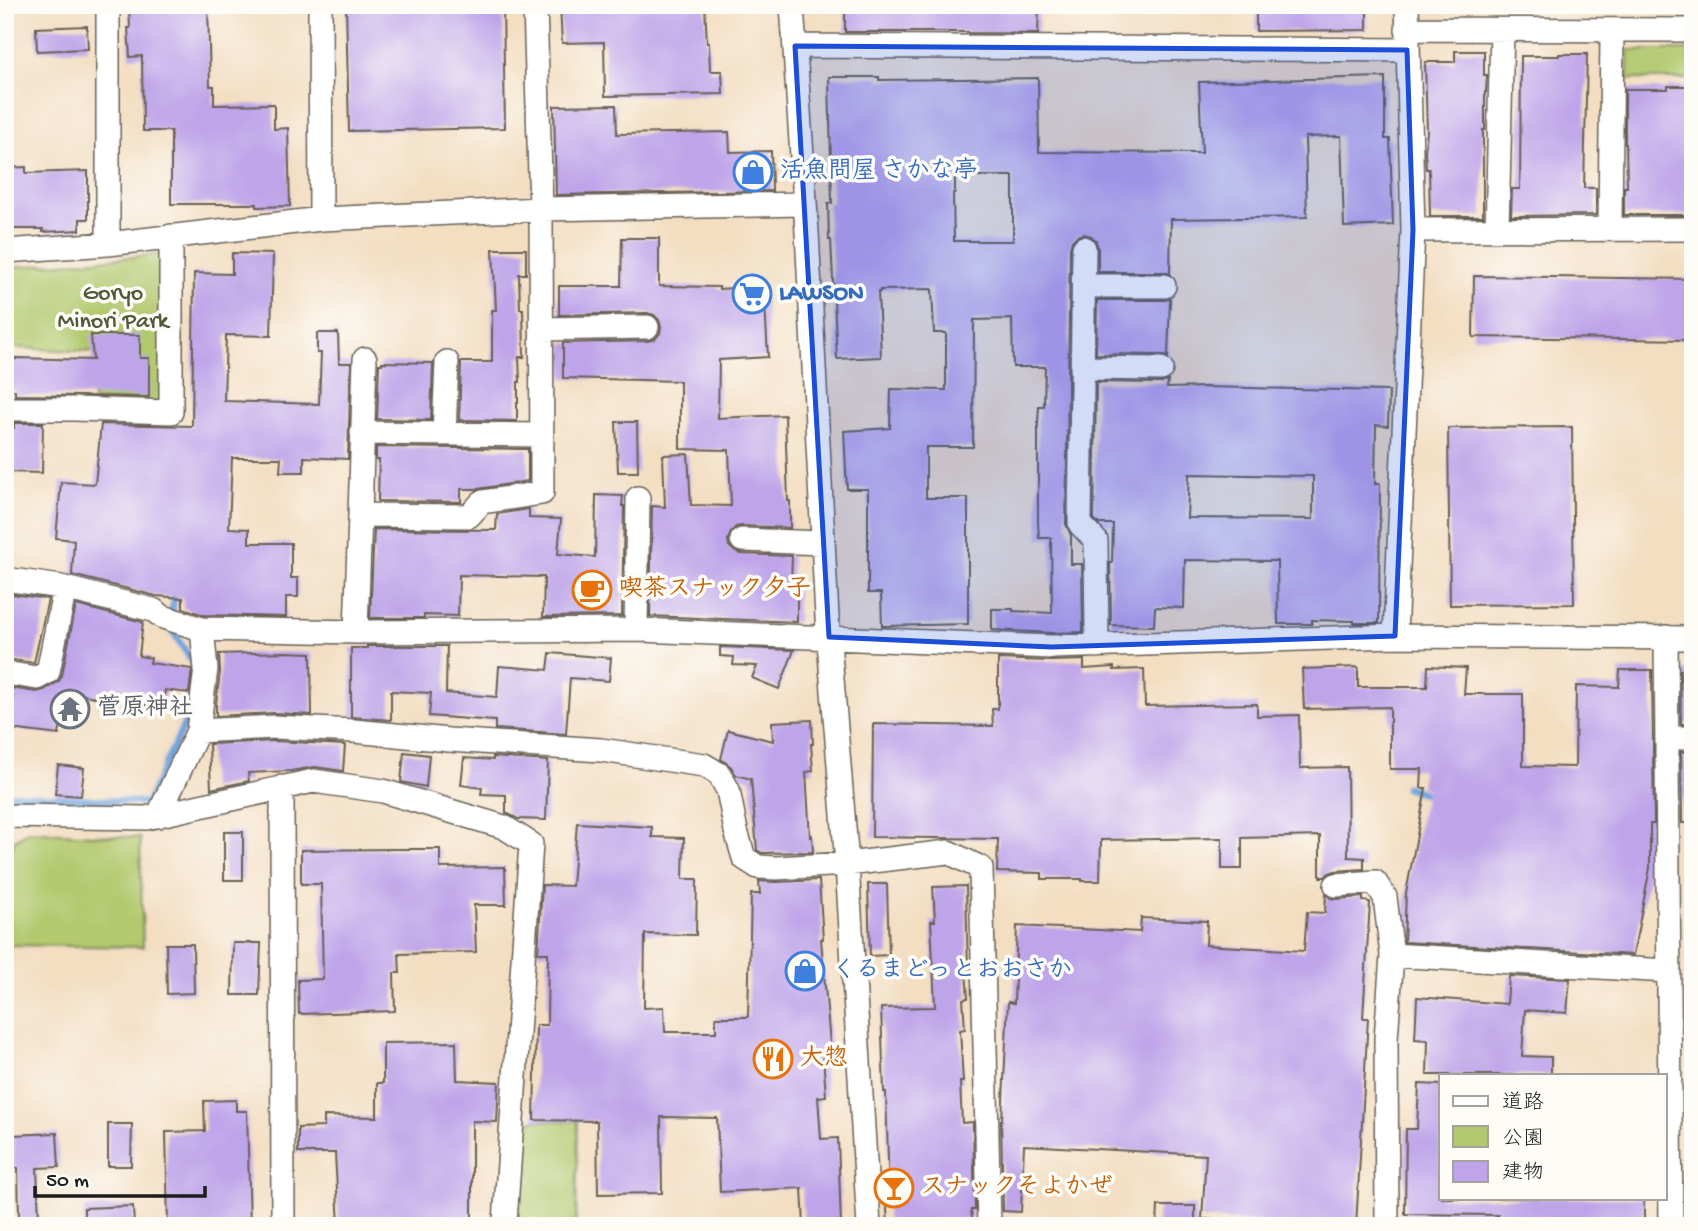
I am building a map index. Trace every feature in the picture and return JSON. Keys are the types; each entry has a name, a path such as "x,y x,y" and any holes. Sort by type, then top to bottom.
{"street":[{"path":"108,5 108,244"},
{"path":"320,5 321,219"},
{"path":"360,515 469,516 482,502 542,493 541,209 535,5"},
{"path":"792,5 823,543 847,864 869,1226"},
{"path":"1395,636 1413,230 1407,5"},
{"path":"795,46 1407,40 1502,30 1693,30"},
{"path":"1497,230 1502,30"},
{"path":"1611,229 1612,30"},
{"path":"5,251 108,244 321,219 541,209 805,204"},
{"path":"1413,230 1693,229"},
{"path":"5,410 171,412 171,236"},
{"path":"1084,248 1080,524 1096,541 1097,646"},
{"path":"1084,286 1164,286"},
{"path":"542,329 647,327"},
{"path":"356,632 365,359"},
{"path":"444,434 447,362"},
{"path":"1082,368 1161,369"},
{"path":"362,433 542,435"},
{"path":"636,630 638,498"},
{"path":"742,540 823,543"},
{"path":"5,579 65,588 153,610 202,629 356,632 636,630 1052,648 1395,636 1693,638"},
{"path":"5,673 37,678 48,672 65,588"},
{"path":"158,816 198,731 206,669 202,629"},
{"path":"1666,638 1671,1226"},
{"path":"198,731 275,727 354,731 601,750 704,765 719,774 728,790 744,858 758,867 847,864 948,852 981,868 989,1226"},
{"path":"1667,738 1693,738"},
{"path":"5,816 146,818 313,781 383,791 504,827 531,844 505,1222 502,1226"},
{"path":"282,787 283,1226"},
{"path":"1336,885 1375,882 1385,897 1392,956 1386,1039 1387,1226"},
{"path":"1392,956 1668,971"}],"highlighted area":[{"path":"795,46 1407,50 1413,230 1395,636 1052,647 829,637"}],"green space":[{"path":"1628,50 1693,50 1693,79 1628,79"},
{"name":"Goryo Minori Park","path":"164,254 163,403 93,401 94,352 5,347 5,268"},
{"path":"28,831 140,838 143,947 8,945 9,855 15,840"},
{"path":"524,1120 578,1121 576,1226 516,1226"}],"building":[{"path":"129,5 208,5 210,86 214,86 214,105 274,104 274,129 288,128 290,206 171,204 171,131 143,131 142,56 130,57"},
{"path":"346,5 503,5 505,128 349,131"},
{"path":"560,5 705,5 710,71 722,71 723,94 605,96 604,42 562,43"},
{"path":"845,5 1039,5 1038,34 845,32"},
{"path":"1256,5 1367,5 1367,30 1256,31"},
{"path":"87,26 88,49 37,51 36,28"},
{"path":"1455,51 1484,51 1484,75 1487,75 1483,130 1483,216 1430,216 1429,169 1426,169 1425,151 1425,62 1455,62"},
{"path":"1587,54 1584,188 1596,188 1596,215 1511,216 1512,189 1520,189 1521,56"},
{"path":"829,77 879,77 879,80 1038,78 1039,152 1202,153 1199,82 1385,77 1385,139 1390,139 1393,225 1344,227 1341,136 1305,137 1307,217 1171,219 1170,274 1098,272 1096,241 1084,234 1072,241 1066,524 1071,535 1071,564 1082,564 1083,632 992,630 992,609 1052,613 1051,538 1039,538 1038,523 1038,422 1039,406 1044,406 1045,367 1013,367 1012,319 974,320 973,447 926,447 926,498 968,498 968,624 882,626 881,593 868,593 868,489 847,489 844,431 890,428 891,389 946,390 946,333 934,333 932,289 880,290 881,357 837,359 829,240 828,203 832,203","holes":["955,176 1013,176 1013,241 954,241"]},
{"path":"1668,86 1691,86 1693,215 1624,215 1624,187 1627,187 1625,89 1668,89"},
{"path":"616,105 617,134 729,132 730,152 771,151 772,191 556,195 554,106"},
{"path":"26,167 26,173 88,171 88,219 80,219 80,230 43,232 43,229 5,229 5,168"},
{"path":"622,238 659,238 659,286 719,289 764,286 768,357 719,360 718,418 785,415 790,528 736,527 728,540 729,546 741,554 792,556 791,585 797,585 797,622 650,616 652,506 665,507 663,455 688,454 691,505 731,506 729,450 680,449 680,381 563,378 563,343 647,341 655,339 660,333 659,320 647,313 559,315 559,286 621,286"},
{"path":"493,249 526,249 526,274 519,274 524,357 519,357 517,421 459,420 461,362 492,362 492,310 496,310"},
{"path":"232,253 273,254 271,336 226,335 224,401 319,404 321,353 317,353 317,333 338,333 339,363 351,363 348,459 304,457 304,472 280,472 281,458 232,458 229,528 249,529 249,543 291,543 291,578 298,578 298,597 286,597 286,617 204,615 183,608 183,598 156,596 72,575 74,540 56,538 61,482 95,484 101,424 192,426 194,273 232,274"},
{"path":"1474,276 1693,279 1693,340 1473,337"},
{"path":"1170,299 1168,357 1096,354 1097,300"},
{"path":"91,335 140,335 140,358 149,358 149,397 15,395 15,390 5,390 5,359 93,360"},
{"path":"433,363 431,420 377,419 379,364"},
{"path":"1168,381 1167,388 1389,391 1388,426 1376,425 1375,484 1380,484 1379,623 1312,620 1312,624 1278,624 1277,561 1185,560 1184,608 1155,607 1154,626 1111,625 1110,563 1113,524 1099,524 1094,519 1096,382","holes":["1189,474 1313,476 1313,519 1187,518"]},
{"path":"616,422 637,422 638,472 618,472"},
{"path":"14,423 43,423 42,473 5,472 5,428 14,428"},
{"path":"1572,427 1574,604 1450,605 1448,428"},
{"path":"376,447 528,449 528,481 461,489 461,502 378,501 379,460 376,460"},
{"path":"596,495 623,496 622,616 543,617 544,577 459,575 458,616 370,618 374,529 496,530 497,514 529,509 529,518 561,519 558,554 595,557"},
{"path":"5,593 48,599 34,663 5,659"},
{"path":"76,605 143,622 139,656 151,658 150,663 192,669 189,693 165,690 162,708 65,692 59,735 11,729 13,697 9,697 11,690 5,687 36,692 59,681"},
{"path":"447,646 446,693 497,697 499,666 548,670 550,653 611,658 609,681 570,678 566,734 495,729 495,721 429,716 431,693 391,691 391,720 351,717 351,648"},
{"path":"720,647 794,650 779,689 752,678 757,666 733,665 734,657 720,656"},
{"path":"311,653 312,715 274,713 216,716 219,654"},
{"path":"998,659 1084,660 1084,669 1144,669 1145,706 1257,704 1257,716 1299,715 1300,768 1347,767 1348,857 1364,858 1364,869 1335,871 1320,877 1320,836 1242,838 1242,869 1222,869 1222,838 1101,840 1100,881 1042,879 1042,873 997,872 998,839 872,837 873,724 993,726 992,709 998,709"},
{"path":"1428,666 1466,668 1464,694 1523,694 1523,766 1575,767 1576,686 1619,687 1620,670 1652,670 1654,824 1650,824 1650,868 1633,955 1404,942 1406,893 1426,788 1421,788 1422,769 1390,769 1390,707 1304,709 1302,669 1358,667 1358,687 1427,687"},
{"path":"1680,670 1691,670 1691,724 1681,724"},
{"path":"812,720 813,771 806,772 813,852 762,853 757,850 751,779 736,775 721,759 728,730 773,741 772,722"},
{"path":"275,741 345,745 343,771 315,767 248,773 249,781 211,789 209,744"},
{"path":"404,752 429,755 426,787 401,782"},
{"path":"1681,752 1693,752 1693,823 1682,823"},
{"path":"493,757 548,761 546,820 518,819 506,813 506,795 481,794 482,788 461,785 464,758 493,760"},
{"path":"58,765 84,768 81,796 55,794"},
{"path":"577,823 652,827 652,837 684,838 683,879 697,879 696,935 645,934 644,1008 664,1007 665,1032 716,1032 716,1017 748,1017 751,894 760,894 759,881 819,880 831,1056 823,1056 826,1096 818,1097 821,1139 838,1138 841,1226 804,1226 802,1188 720,1192 717,1118 661,1117 662,1193 598,1194 597,1121 534,1120 536,1025 547,1025 548,953 538,953 542,885 572,886"},
{"path":"224,832 243,832 243,880 224,880"},
{"path":"440,849 440,868 505,867 506,905 474,905 476,952 399,954 400,973 394,973 395,1011 299,1014 298,980 323,979 321,884 301,884 301,850"},
{"path":"868,884 887,884 889,955 870,956"},
{"path":"966,886 968,998 963,999 965,1029 960,1030 963,1082 960,1082 962,1123 973,1122 975,1210 971,1210 972,1219 888,1225 886,1092 881,1008 935,1007 931,921 935,921 933,887"},
{"path":"1326,894 1336,899 1363,897 1363,901 1370,902 1363,1018 1368,1018 1356,1226 1202,1219 1206,1155 1024,1145 1021,1212 1003,1211 1001,1120 1008,1002 1014,1003 1017,926 1140,932 1141,918 1207,921 1206,945 1304,951 1307,912 1325,913"},
{"path":"233,943 261,943 259,995 232,995"},
{"path":"166,944 193,944 194,993 167,994"},
{"path":"1509,976 1570,979 1567,1013 1525,1010 1522,1056 1551,1057 1551,1074 1427,1075 1428,1040 1415,1039 1417,997 1507,1004"},
{"path":"456,1042 457,1080 499,1082 497,1122 472,1121 472,1226 339,1226 335,1153 298,1153 298,1128 324,1127 324,1116 377,1117 377,1083 383,1083 383,1043"},
{"path":"1419,1084 1439,1085 1439,1200 1644,1200 1644,1226 1498,1226 1498,1215 1405,1214 1406,1129 1417,1129"},
{"path":"236,1100 236,1111 247,1111 250,1226 168,1226 166,1132 205,1131 204,1101"},
{"path":"108,1124 132,1124 131,1166 108,1166"},
{"path":"57,1133 59,1167 37,1168 39,1219 19,1219 18,1168 14,1168 13,1135"},
{"path":"133,1206 134,1226 84,1226 84,1208"},
{"path":"1158,1206 1195,1206 1195,1226 1157,1226"}],"waterway":[{"path":"5,794 147,803 189,714 194,664 169,626 176,589"},
{"path":"1406,787 1432,796"}],"place":[{"name":"活魚問屋 さかな亭","path":"753,172"},
{"name":"LAWSON","path":"752,294"},
{"name":"喫茶スナック夕子","path":"592,590"},
{"name":"菅原神社","path":"70,709"},
{"name":"くるまどっとおおさか","path":"805,971"},
{"name":"大惣","path":"773,1059"},
{"name":"スナックそよかぜ","path":"894,1188"}]}
